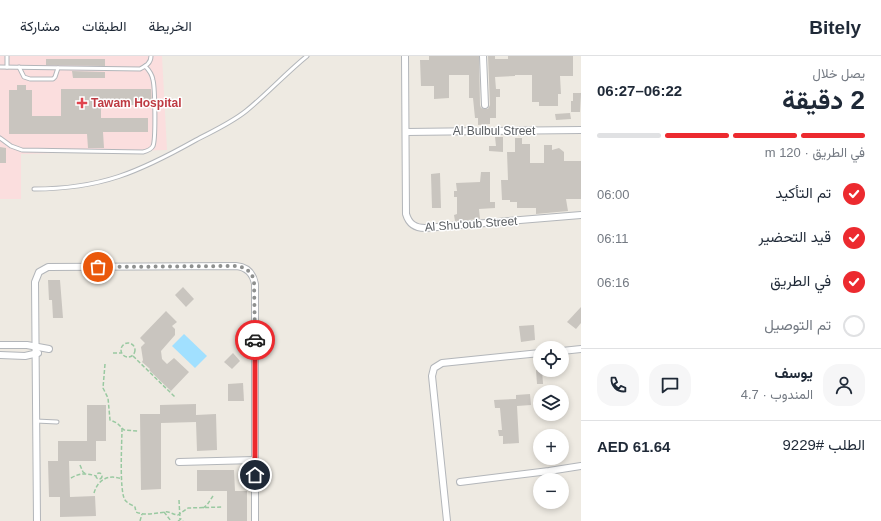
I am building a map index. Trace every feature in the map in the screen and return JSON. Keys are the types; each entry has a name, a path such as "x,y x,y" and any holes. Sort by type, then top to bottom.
{"street":[{"name":"Al Shu'oub Street","path":"406,56 406,214 409,222 416,227 425,228 581,215"},
{"path":"483,56 485,105"},
{"name":"Al Bulbul Street","path":"406,132 581,130"},
{"path":"37,521 36,277 43,269 54,267 236,266 244,267 253,276 255,284 255,521"},
{"path":"0,345 27,345 36,350 49,351"},
{"path":"569,350 581,349"},
{"path":"0,355 26,356 36,350"},
{"path":"447,521 432,376 434,368 442,363 533,354"},
{"path":"178,462 255,460"},
{"path":"460,482 581,466"}],"lane":[{"path":"7,56 7,67"},
{"path":"0,67 135,69 149,63 151,56"},
{"path":"34,189 64,188 92,184 126,175 159,160 235,119 254,104 307,56"},
{"path":"0,138 11,146 22,150 148,151 154,144 155,139 154,86 152,76 145,66"},
{"path":"19,67 24,77 30,79 53,79 58,68"},
{"path":"36,421 57,422"}],"path":[{"path":"121,353 122,346 128,343 131,344 135,350 133,356"},
{"path":"113,353 121,353 126,357 133,356"},
{"path":"133,356 176,398"},
{"path":"105,364 103,388 108,398 110,420 117,422 122,428 128,431 138,431"},
{"path":"122,428 122,479 124,498 126,502 134,507 136,512 142,514 158,514 168,512 176,515 188,508 222,507"},
{"path":"80,465 83,472 86,474"},
{"path":"71,478 80,474 96,476 99,473 106,478"},
{"path":"96,476 97,479 100,480 102,476"},
{"path":"94,492 100,481 106,478 112,476 122,479"},
{"path":"203,508 213,496"},
{"path":"179,500 179,520 183,521"},
{"path":"164,512 170,521"},
{"path":"140,521 142,514"}],"shaded area":[{"name":"Tawam Hospital","path":"0,56 162,56 167,150 21,154 21,199 0,199"}],"water":[{"path":"184,334 207,356 195,368 172,346"}],"building":[{"path":"429,56 479,56 480,105 481,108 485,109 488,109 490,105 488,56 495,56 495,59 508,59 508,56 573,56 573,76 560,76 561,94 558,94 558,106 539,106 539,102 532,102 532,75 495,77 496,89 500,89 500,97 496,97 496,118 490,118 490,124 478,125 478,118 475,118 473,98 469,98 469,75 449,75 449,98 434,99 434,86 421,86 420,60 429,60"},
{"path":"46,59 105,59 105,66 46,65"},
{"path":"72,71 105,72 105,78 73,78"},
{"path":"17,85 26,85 26,90 32,90 32,116 61,116 61,89 151,89 152,105 101,105 101,118 148,118 148,132 103,132 104,148 88,148 87,134 9,134 9,90 17,90"},
{"path":"573,93 581,93 580,112 571,112"},
{"path":"570,113 571,119 556,120 555,114"},
{"path":"495,137 503,137 503,152 489,151 489,146 496,146"},
{"path":"515,138 522,138 522,144 530,144 530,163 544,163 544,145 552,145 552,150 559,148 564,152 564,161 581,161 581,199 566,199 568,211 536,214 536,208 517,208 517,202 502,200 501,180 508,180 507,152 515,152"},
{"path":"0,147 6,148 6,163 0,163"},
{"path":"481,172 490,172 490,202 495,202 495,208 479,209 480,219 455,221 454,215 457,214 457,197 454,197 454,191 457,191 456,183 480,182"},
{"path":"440,173 441,208 432,208 431,174"},
{"path":"48,280 60,280 63,318 53,318 52,300 49,300"},
{"path":"183,287 194,299 186,307 175,295"},
{"path":"581,307 581,323 576,329 567,322"},
{"path":"166,311 177,322 172,326 175,329 175,335 161,351 162,359 167,364 174,358 189,372 171,391 142,362 141,347 145,343 140,338"},
{"path":"534,325 535,340 521,342 519,326"},
{"path":"233,353 240,361 232,369 224,362"},
{"path":"536,377 542,377 543,384 537,384"},
{"path":"243,383 244,401 228,401 228,384"},
{"path":"530,394 531,405 517,406 519,443 503,444 503,436 499,436 498,430 502,430 500,408 495,408 494,400 516,399 516,395"},
{"path":"196,404 196,415 216,414 217,450 197,451 196,422 161,423 161,489 141,490 140,414 160,414 160,405"},
{"path":"87,405 106,405 106,441 96,441 96,461 69,461 70,497 95,496 96,516 60,517 60,497 49,497 48,461 58,461 58,441 87,441"},
{"path":"197,470 234,470 235,491 247,491 247,521 227,521 227,491 197,491"}],"way so far":[{"path":"98,267 244,267 253,276 255,284 255,340"}],"place":[{"name":"Tawam Hospital","path":"82,103"}],"route":[{"path":"255,340 255,475"}]}
